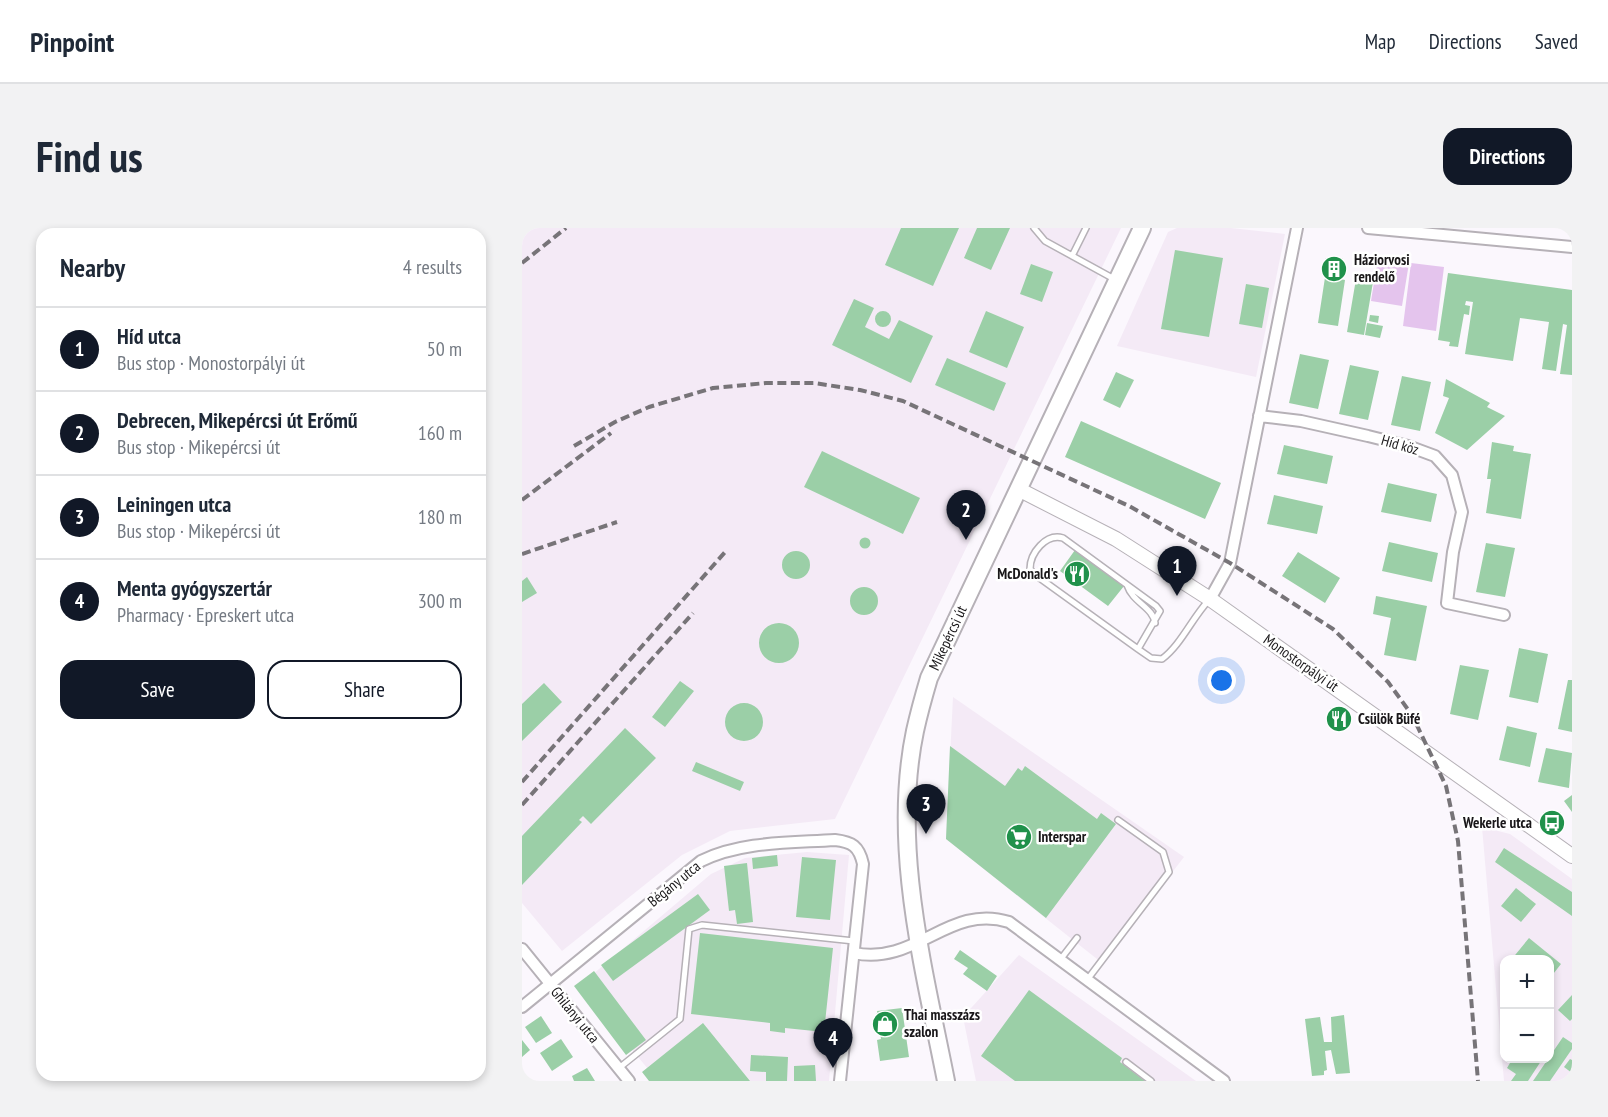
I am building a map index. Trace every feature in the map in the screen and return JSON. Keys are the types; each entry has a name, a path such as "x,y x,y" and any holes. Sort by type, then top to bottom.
{"main road":[{"name":"Mikepércsi út","path":"946,1081 919,943 908,843 908,794 915,732 929,678 1142,228"}],"street":[{"path":"1210,599 1230,562 1297,228"},
{"path":"1368,228 1572,247"},
{"name":"Híd köz","path":"1259,416 1368,436 1408,446 1435,456 1452,476 1462,512 1453,552 1447,603 1504,615"},
{"name":"Monostorpályi út","path":"1018,489 1116,539 1210,599 1572,856"},
{"name":"Bégány utca","path":"522,1007 701,861 735,848 835,840 849,842 856,846 863,864 840,1081"},
{"path":"854,953 870,956 898,953 970,919 986,917 1008,922 1224,1081"},
{"name":"Ghilányi utca","path":"522,949 629,1081"}],"lane":[{"path":"1034,228 1045,241 1117,281"},
{"path":"1072,256 1086,228"},
{"path":"1138,649 1155,623 1160,611 1156,606 1058,537 1046,540 1032,560 1030,569 1034,574 1138,649 1151,658 1162,659 1170,653 1193,617 1210,599"},
{"path":"1087,980 1169,872 1163,852 1118,820"},
{"path":"619,1068 680,1019 689,929 702,925 856,942"},
{"path":"1060,961 1077,938"},
{"path":"1126,1062 1151,1081"}],"shaded area":[{"path":"522,228 1121,228 835,819 730,831 682,855 562,951 522,903"},
{"path":"1177,228 1231,228 1285,234 1256,377 1117,346 1168,232"},
{"path":"1378,258 1409,263 1402,306 1371,301"},
{"path":"1411,263 1444,267 1436,331 1403,326"},
{"path":"953,697 1184,857 1102,963 946,839"},
{"path":"1482,827 1510,834 1572,879 1572,1081 1504,1081 1502,1063 1554,1063 1554,955 1500,955 1500,1035"},
{"path":"807,852 849,855 829,1081 658,1081 579,986 711,874 745,858"},
{"path":"1019,955 1196,1081 976,1081 963,1017"}],"building":[{"path":"901,228 959,228 933,286 885,265"},
{"path":"977,228 1010,228 991,270 964,258"},
{"path":"1175,250 1223,258 1209,337 1161,329"},
{"path":"1328,258 1343,260 1340,279 1345,280 1338,326 1318,323"},
{"path":"1031,264 1053,272 1042,302 1020,294"},
{"path":"1448,273 1572,290 1572,375 1560,374 1567,325 1563,324 1556,371 1542,369 1549,322 1520,318 1513,361 1465,354 1473,302 1466,301 1465,305 1470,306 1469,315 1464,314 1458,347 1449,346 1450,342 1438,340"},
{"path":"1356,279 1373,282 1364,335 1347,332"},
{"path":"1246,284 1269,288 1262,328 1239,324"},
{"path":"854,299 874,308 865,327 889,339 899,320 933,336 911,383 832,345"},
{"path":"880,311 886,311 891,319 889,325 880,327 875,322 875,316"},
{"path":"986,311 1024,327 1007,368 969,352"},
{"path":"1370,315 1379,316 1378,323 1369,321"},
{"path":"1367,323 1383,326 1380,338 1365,335"},
{"path":"1300,354 1329,360 1318,409 1289,403"},
{"path":"947,358 1006,383 994,411 935,385"},
{"path":"1350,365 1379,371 1368,420 1339,414"},
{"path":"1116,372 1134,380 1120,408 1103,400"},
{"path":"1402,376 1431,382 1420,431 1391,425"},
{"path":"1446,379 1490,403 1487,407 1505,416 1467,450 1435,433 1449,398 1443,396"},
{"path":"1081,421 1221,483 1205,519 1065,457"},
{"path":"1492,442 1514,446 1513,451 1531,454 1521,519 1486,513 1491,479 1487,479"},
{"path":"1284,445 1333,456 1327,484 1277,474"},
{"path":"822,451 920,498 903,534 804,487"},
{"path":"1388,483 1437,494 1431,522 1381,512"},
{"path":"1274,495 1323,506 1317,534 1267,524"},
{"path":"865,537 871,543 865,549 859,543"},
{"path":"1389,542 1438,553 1432,582 1382,571"},
{"path":"1486,543 1515,548 1505,597 1476,592"},
{"path":"1075,550 1124,586 1108,606 1060,571"},
{"path":"796,551 806,555 810,565 806,575 796,579 786,575 782,565 786,555"},
{"path":"1298,552 1340,578 1325,603 1282,576"},
{"path":"527,577 537,593 522,602 522,581"},
{"path":"864,587 874,591 878,601 874,611 864,615 854,611 850,601 854,591"},
{"path":"1376,596 1427,606 1416,661 1384,655 1391,618 1373,614"},
{"path":"779,623 793,629 799,643 793,657 779,663 765,657 759,643 765,629"},
{"path":"1519,648 1548,654 1538,703 1509,697"},
{"path":"1460,665 1489,670 1478,720 1450,714"},
{"path":"1568,680 1572,680 1572,732 1558,729"},
{"path":"680,681 694,691 665,727 652,717"},
{"path":"544,683 562,702 522,741 522,704"},
{"path":"744,703 757,709 763,722 757,735 744,741 731,735 725,722 731,709"},
{"name":"Csülök Büfé","path":"1334,710 1350,721 1344,729 1328,718"},
{"path":"1507,726 1537,733 1530,767 1499,760"},
{"path":"625,728 656,758 591,824 583,816 579,820 582,822 522,885 522,836"},
{"path":"950,746 1005,786 1018,768 1022,771 1025,766 1097,819 1101,813 1116,824 1046,918 946,839"},
{"path":"1546,748 1572,753 1569,788 1538,782"},
{"path":"696,762 744,782 740,791 692,771"},
{"path":"1572,795 1572,812 1564,801"},
{"path":"1504,848 1572,892 1572,916 1495,862"},
{"path":"777,855 778,866 753,869 752,858"},
{"path":"802,857 836,860 830,920 796,917"},
{"path":"747,863 753,922 737,924 735,910 729,911 724,866"},
{"path":"1516,888 1536,904 1521,922 1501,906"},
{"path":"698,894 710,910 613,981 601,965"},
{"path":"700,933 833,948 824,1032 785,1028 785,1033 770,1031 770,1023 691,1014"},
{"path":"1529,938 1550,955 1515,955"},
{"path":"960,950 997,976 987,991 963,974 968,968 954,959"},
{"path":"1554,958 1561,964 1554,973"},
{"path":"594,971 646,1040 626,1055 574,986"},
{"path":"1029,990 1122,1058 1120,1062 1145,1081 1015,1081 981,1056"},
{"path":"1572,995 1572,1019 1570,1021 1558,1010"},
{"path":"902,1008 909,1057 880,1061 877,1040 881,1039 877,1011"},
{"path":"1344,1015 1350,1073 1336,1074 1331,1050 1325,1051 1327,1070 1324,1071 1324,1075 1312,1076 1305,1019 1320,1017 1324,1042 1332,1042 1331,1017"},
{"path":"541,1016 552,1033 536,1043 525,1027"},
{"path":"703,1023 750,1081 649,1081 642,1072"},
{"path":"1563,1037 1572,1043 1572,1049 1550,1081 1533,1081 1545,1063 1554,1063 1554,1050"},
{"path":"561,1039 573,1057 552,1071 540,1053"},
{"path":"522,1040 530,1050 522,1057"},
{"path":"751,1055 788,1057 787,1081 766,1081 766,1072 750,1071"},
{"path":"1570,1059 1572,1060 1572,1073 1564,1067"},
{"path":"1510,1063 1540,1063 1528,1081 1511,1081 1516,1074 1507,1068"},
{"path":"815,1065 816,1081 794,1081 794,1066"},
{"path":"587,1068 595,1081 574,1081 572,1076"}],"railway":[{"path":"522,263 566,228"},
{"path":"574,446 615,422 649,407 713,388 766,383 814,383 860,390 903,401 1129,506 1230,563 1333,629 1388,682 1412,715 1446,786 1458,841 1478,1081"},
{"path":"522,500 611,433"},
{"path":"522,554 617,522"},
{"path":"522,782 726,551"},
{"path":"522,805 693,613"}],"place":[{"name":"Háziorvosi rendelő","path":"1334,269"},
{"name":"Debrecen, Mikepércsi út Erőmű","path":"966,540"},
{"name":"McDonald's","path":"1077,574"},
{"name":"Híd utca","path":"1177,596"},
{"name":"Csülök Büfé","path":"1339,719"},
{"name":"Wekerle utca","path":"1552,823"},
{"name":"Leiningen utca","path":"926,834"},
{"name":"Interspar","path":"1019,837"},
{"name":"Thai masszázs szalon","path":"885,1024"},
{"name":"Menta gyógyszertár","path":"833,1068"}]}
